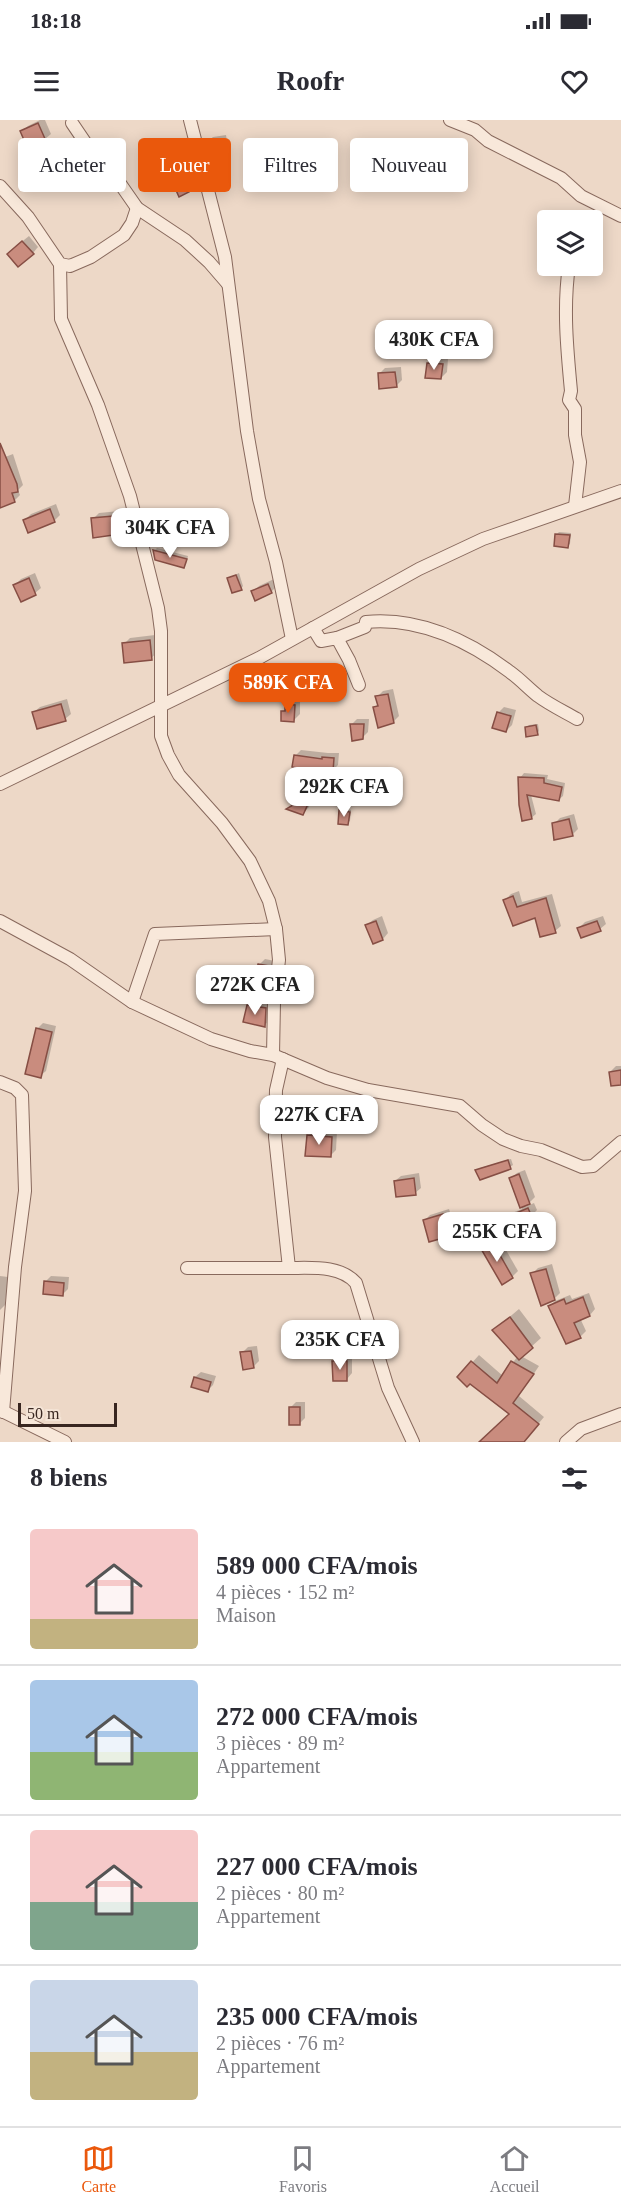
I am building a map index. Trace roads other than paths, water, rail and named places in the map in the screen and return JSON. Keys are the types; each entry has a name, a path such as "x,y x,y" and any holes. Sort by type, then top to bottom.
{"street":[{"path":"190,120 225,257 247,431 259,499 276,561 292,639"},
{"path":"450,120 475,130 488,141 561,178 581,196 621,216"},
{"path":"72,123 93,154 122,185 137,208 185,240 229,284"},
{"path":"1,186 28,217 60,264 61,319 98,405 130,496 158,608 161,631 161,736 168,755 179,775 222,823 250,861 269,901 276,929 279,960 274,1002 278,1057 275,1137 289,1268"},
{"path":"60,264 70,266 91,257 124,235 132,223 137,208"},
{"path":"568,276 566,333 571,391 569,400 574,409 575,435 580,462 575,506"},
{"path":"0,784 292,639 419,569 483,539 621,491"},
{"path":"313,628 321,641 337,638 365,627 366,622 397,621 451,636 509,670 539,696 577,720"},
{"path":"337,638 359,685"},
{"path":"0,921 70,959 132,1002 211,1039 278,1057 327,1078 368,1090 460,1106 503,1139 541,1150 582,1167 593,1166 621,1142"},
{"path":"132,1002 155,934 276,929"},
{"path":"0,1082 15,1088 22,1095 26,1191 15,1267 2,1411 65,1442"},
{"path":"187,1268 289,1268 348,1273 356,1283 388,1388 413,1442"},
{"path":"566,1442 581,1429 621,1414"}]}
